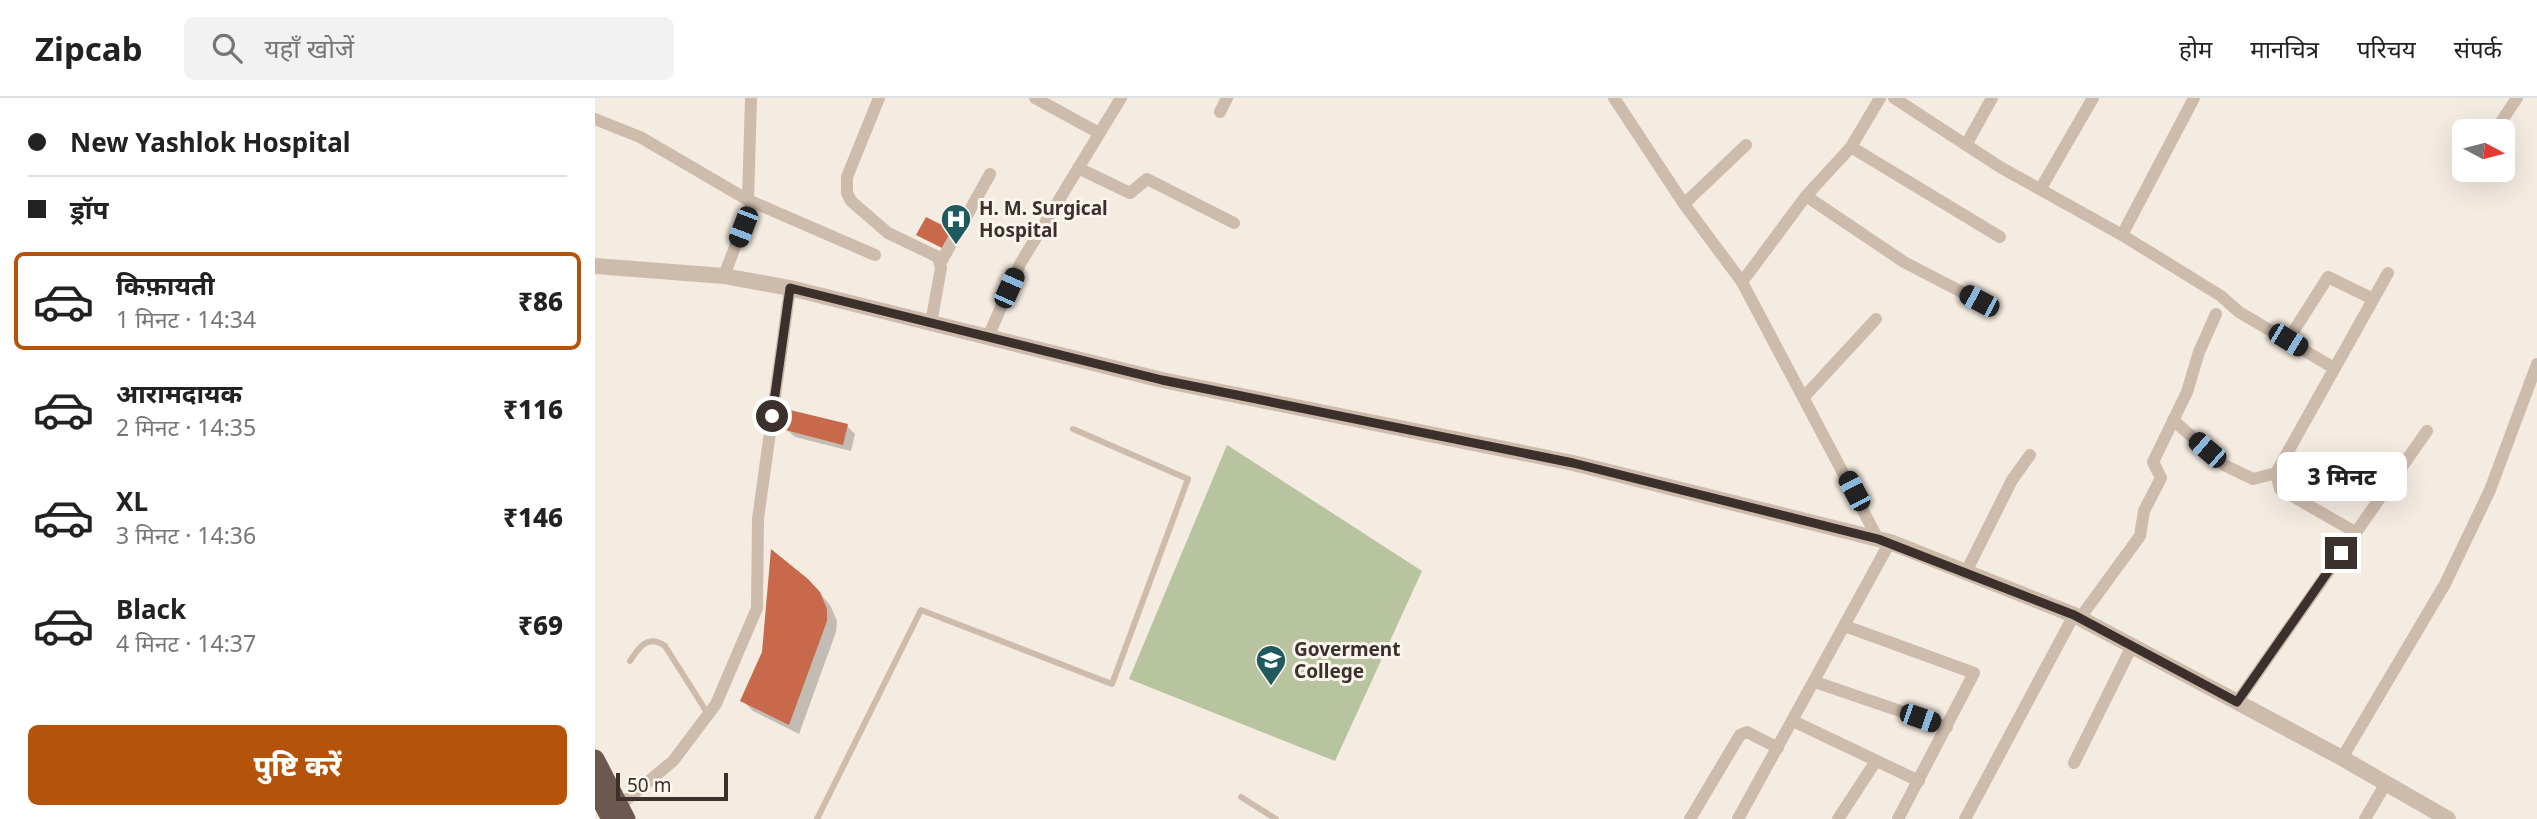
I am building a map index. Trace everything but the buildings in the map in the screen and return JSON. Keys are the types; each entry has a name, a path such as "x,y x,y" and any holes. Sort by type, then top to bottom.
{"highway":[{"path":"595,759 619,815"},
{"path":"595,789 619,815"}],"street":[{"path":"724,276 752,202 748,200 751,98"},
{"path":"879,98 848,177 847,193 851,201 888,233 932,252 940,262"},
{"path":"1035,98 1098,132"},
{"path":"988,337 1020,264 1121,98"},
{"path":"1220,112 1227,98"},
{"path":"1614,98 1684,204 1742,282 1884,540"},
{"path":"1742,282 1806,196 1851,147 1879,98"},
{"path":"1894,98 1966,145 2122,235 2334,368"},
{"path":"1966,145 1992,98"},
{"path":"2041,188 2093,98"},
{"path":"2122,235 2194,98"},
{"path":"2503,119 2517,98"},
{"path":"595,119 640,137 748,200 874,254"},
{"path":"1684,204 1746,145"},
{"path":"1851,147 2000,237"},
{"path":"1078,168 1130,193 1143,179 1150,180 1234,223"},
{"path":"931,323 940,262 990,174"},
{"path":"1806,196 1904,262 1979,301"},
{"path":"595,266 724,276 790,288 1162,380 1573,463 1884,540 2077,616 2342,758 2448,819"},
{"path":"2355,532 2280,489 2276,473 2388,273"},
{"path":"2288,340 2328,277 2373,299"},
{"path":"619,815 673,761 716,704 757,608 758,519 790,288"},
{"path":"1965,819 2077,616 2142,531 2144,511 2161,478 2153,462 2216,314"},
{"path":"1804,397 1875,319"},
{"path":"2342,758 2445,584 2490,490 2537,364"},
{"path":"2173,420 2224,465 2253,479 2276,473"},
{"path":"2237,702 2427,431"},
{"path":"1966,572 2012,480 2030,455"},
{"path":"1738,819 1845,626 1884,540"},
{"path":"1845,626 1974,673 1898,819"},
{"path":"2074,763 2132,646"},
{"path":"1815,681 1947,727"},
{"path":"1793,721 1919,781"},
{"path":"1691,819 1740,735 1747,732 1778,748"},
{"path":"1838,819 1876,761"},
{"path":"2365,819 2386,783"}],"lane":[{"path":"817,819 921,610 1112,684 1188,479 1073,429"},
{"path":"629,661 641,644 648,641 666,646 708,714"},
{"path":"1241,797 1276,819"}],"green space":[{"path":"1227,445 1422,571 1335,761 1129,679"}],"place":[{"name":"H. M. Surgical Hospital","path":"956,246"},
{"name":"Goverment College","path":"1271,687"}],"route":[{"path":"772,416 790,288 1162,380 1573,463 1890,542 2074,615 2237,702 2341,553"}]}
